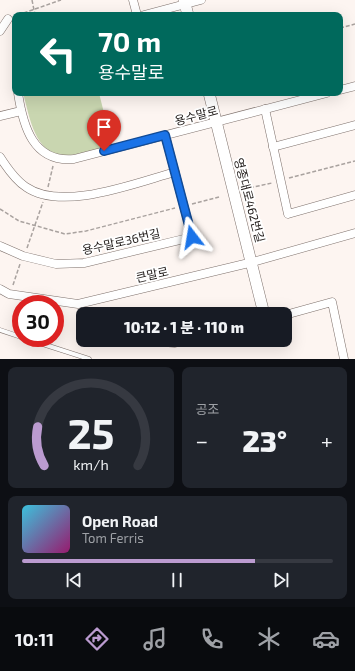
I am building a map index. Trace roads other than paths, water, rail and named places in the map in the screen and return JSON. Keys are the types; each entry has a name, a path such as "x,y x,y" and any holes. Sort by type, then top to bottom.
{"street":[{"path":"133,0 136,12"},
{"path":"158,12 186,6 201,0"},
{"path":"0,31 8,19"},
{"path":"343,89 355,86"},
{"path":"0,116 21,111 18,96"},
{"name":"영종대로462번길","path":"210,96 253,262 263,307"},
{"name":"용수말로","path":"21,111 32,141 44,152 60,160 74,159 315,96"},
{"path":"265,109 288,214 355,195"},
{"path":"273,147 355,126"},
{"name":"용수말로36번길","path":"0,246 23,256 56,264 84,263 192,237 165,135"},
{"path":"0,157 11,173 26,188 46,196 67,198 87,196 174,172"},
{"name":"큰말로","path":"0,289 9,294 78,304 253,262 355,233"},
{"path":"292,312 332,302 344,359"}],"lane":[{"path":"0,330 12,334"},
{"path":"52,347 89,359"}]}
